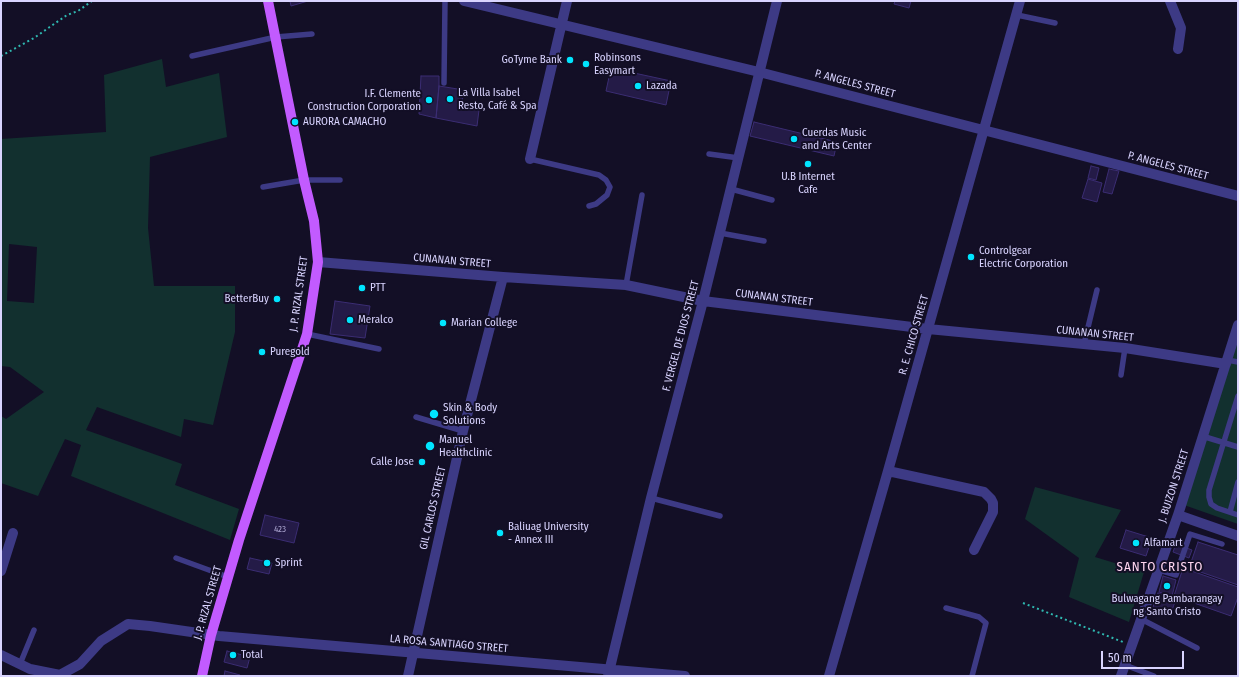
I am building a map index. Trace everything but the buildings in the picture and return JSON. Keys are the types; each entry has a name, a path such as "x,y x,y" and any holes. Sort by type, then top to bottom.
{"main road":[{"name":"J. P. RIZAL STREET","path":"202,676 211,635 228,577 307,334 318,262 314,221 304,180 268,1"}],"street":[{"path":"530,159 567,1"},
{"name":"F. VERGEL DE DIOS STREET","path":"608,673 651,498 703,302 777,1"},
{"name":"R. E. CHICO STREET","path":"829,676 888,472 1020,1"},
{"path":"1170,1 1181,28 1178,49"},
{"name":"P. ANGELES STREET","path":"470,2 759,72 1238,196"},
{"name":"CUNANAN STREET","path":"318,262 626,285 703,302 928,329 1125,348 1227,362"},
{"name":"GIL CARLOS STREET","path":"408,676 463,431 503,277"},
{"name":"J. BUIZON STREET","path":"1122,676 1178,515 1238,325"},
{"path":"888,472 984,492 991,498 993,503 993,512 974,550"},
{"path":"1178,515 1238,536"},
{"path":"1,571 13,532"},
{"name":"LA ROSA SANTIAGO STREET","path":"1,655 30,669 60,675 80,664 101,641 128,624 211,635 412,653 608,673 685,676"}],"lane":[{"path":"444,83 445,1"},
{"path":"1017,15 1055,23"},
{"path":"192,56 276,37 312,34"},
{"path":"709,154 739,158"},
{"path":"530,159 599,175 606,180 610,187 607,194 596,204 589,206"},
{"path":"263,186 304,180 340,180"},
{"path":"731,189 772,200"},
{"path":"626,285 642,196"},
{"path":"720,233 764,241"},
{"path":"1084,344 1097,290"},
{"path":"307,334 379,349"},
{"path":"1120,375 1125,348"},
{"path":"1227,362 1238,362"},
{"path":"1238,396 1209,490 1211,504 1217,508 1238,515"},
{"path":"416,417 463,431"},
{"path":"1202,436 1238,447"},
{"path":"1230,512 1238,482"},
{"path":"651,498 720,516"},
{"path":"1159,570 1176,575 1190,534 1222,544"},
{"path":"176,558 228,577"},
{"path":"946,608 979,618 986,624 972,676"},
{"path":"1141,619 1197,648"},
{"path":"20,664 34,630"},
{"path":"1125,665 1154,676"}],"path":[{"path":"1,56 34,38 67,15 78,11 92,1"},
{"path":"1023,603 1132,645"}],"green space":[{"path":"162,59 166,87 219,73 227,137 150,157 148,228 154,286 235,286 235,332 213,425 184,419 181,437 97,407 86,430 182,464 175,485 239,509 230,540 71,476 81,445 65,439 38,496 1,483 1,416 6,419 44,392 10,367 1,366 1,139 106,132 104,75","holes":["9,244 37,247 34,303 7,301"]},
{"path":"1238,338 1238,524 1184,505"},
{"path":"1035,487 1121,510 1095,557 1144,572 1129,622 1069,597 1079,558 1025,519"}],"place":[{"name":"GoTyme Bank","path":"570,60"},
{"name":"Robinsons Easymart","path":"586,64"},
{"name":"Lazada","path":"638,86"},
{"name":"La Villa Isabel Resto, Café & Spa","path":"450,99"},
{"name":"I.F. Clemente Construction Corporation","path":"429,100"},
{"name":"AURORA CAMACHO","path":"295,122"},
{"name":"Cuerdas Music and Arts Center","path":"794,139"},
{"name":"U.B Internet Cafe","path":"808,164"},
{"name":"Controlgear Electric Corporation","path":"971,257"},
{"name":"PTT","path":"362,288"},
{"name":"BetterBuy","path":"277,299"},
{"name":"Meralco","path":"350,320"},
{"name":"Marian College","path":"443,323"},
{"name":"Puregold","path":"262,352"},
{"name":"Skin & Body Solutions","path":"434,414"},
{"name":"Manuel Healthclinic","path":"430,446"},
{"name":"Calle Jose","path":"422,462"},
{"name":"Baliuag University - Annex III","path":"500,533"},
{"name":"Alfamart","path":"1136,543"},
{"name":"Sprint","path":"267,563"},
{"name":"Bulwagang Pambarangay ng Santo Cristo","path":"1167,586"},
{"name":"Total","path":"233,655"}],"district":[{"name":"SANTO CRISTO","path":"1160,567"}]}
